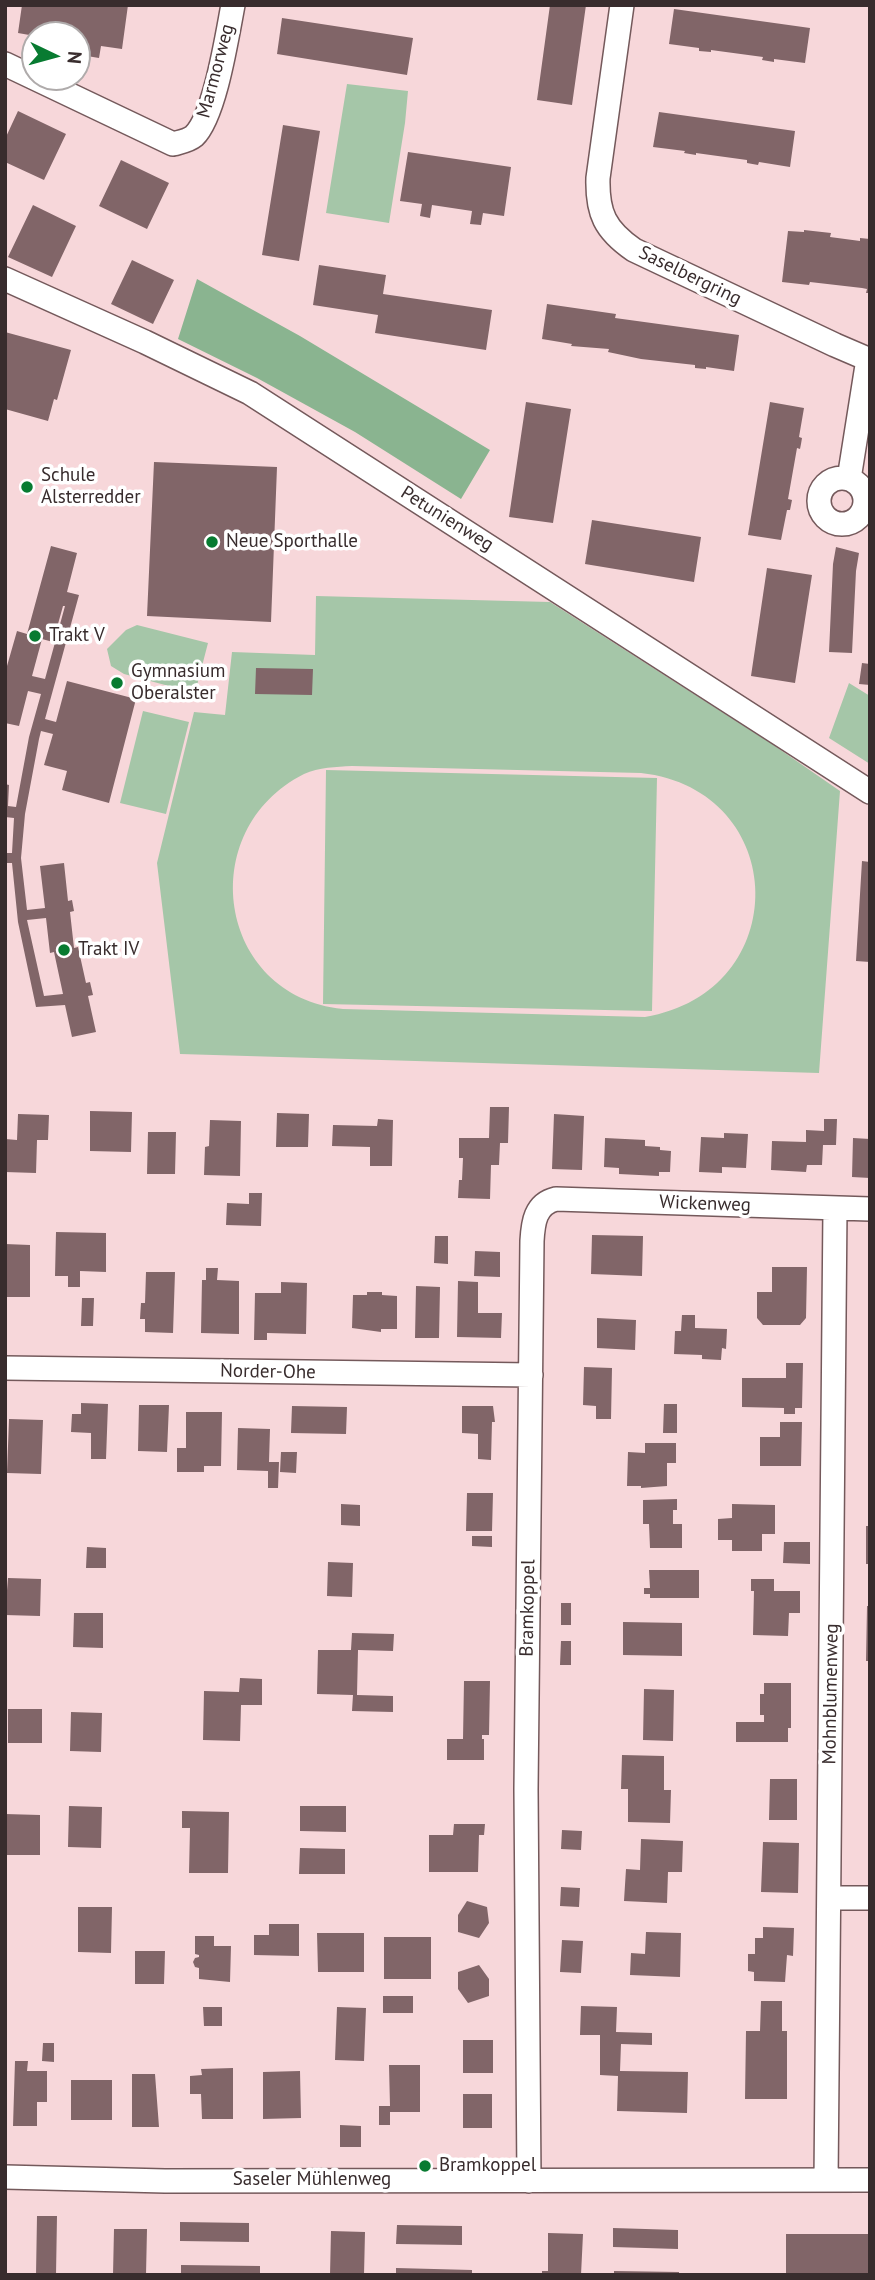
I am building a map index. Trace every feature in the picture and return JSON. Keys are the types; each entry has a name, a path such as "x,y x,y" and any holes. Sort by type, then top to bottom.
{"street":[{"name":"Marmorweg","path":"5,64 173,144 182,142 191,139 202,127 222,65 233,5"},
{"name":"Saselbergring","path":"622,5 598,178 598,200 602,217 622,242 634,250 869,359 849,479"},
{"name":"Petunienweg","path":"5,279 250,393 870,792"},
{"name":"Wickenweg","path":"541,1206 556,1199 870,1209"},
{"name":"Bramkoppel","path":"529,2181 526,1789 532,1226 541,1206"},
{"name":"Mohnblumenweg","path":"826,2179 835,1208"},
{"name":"Norder-Ohe","path":"5,1367 531,1375"},
{"path":"829,1898 870,1898"},
{"name":"Saseler Mühlenweg","path":"5,2177 165,2181 870,2180"}],"green space":[{"path":"347,84 408,91 389,223 326,213"},
{"path":"197,279 300,336 490,450 461,499 355,432 257,378 178,339"},
{"path":"316,596 550,602 772,744 840,791 819,1073 180,1054 157,863 194,712 225,715 232,652 315,655","holes":["352,766 641,773 690,787 726,815 748,851 755,892 749,933 729,971 694,1000 645,1017 343,1009 301,997 268,975 246,944 235,908 234,870 246,833 269,800 304,774"]},
{"path":"137,625 208,643 195,693 124,674 111,666 107,649 126,630"},
{"path":"849,683 870,696 870,764 829,738"},
{"path":"143,711 189,722 166,814 120,803"},
{"path":"326,770 657,778 652,1011 323,1004"}],"building":[{"path":"22,5 128,5 122,49 101,46 99,58 91,57 91,21 21,21 21,34 18,33"},
{"path":"550,5 586,5 572,105 537,100"},
{"path":"674,9 810,28 805,63 774,59 774,62 762,60 763,57 711,50 699,51 699,48 669,44"},
{"path":"282,18 413,38 407,75 277,54"},
{"path":"18,111 66,134 44,180 5,162 5,139"},
{"path":"659,112 795,131 790,167 759,162 758,165 747,163 747,160 653,147"},
{"path":"283,125 320,131 299,261 262,255"},
{"path":"408,152 511,167 504,216 483,213 481,225 470,224 472,211 432,205 430,218 420,216 422,204 400,201"},
{"path":"121,160 169,183 147,229 99,206"},
{"path":"33,205 76,226 52,277 8,257"},
{"path":"788,231 831,233 830,237 860,241 860,238 870,239 870,293 866,293 867,289 862,288 782,282"},
{"path":"132,260 174,280 153,324 111,304"},
{"path":"319,265 386,275 383,294 492,310 486,350 375,333 378,315 313,305"},
{"path":"547,304 616,314 615,318 739,335 734,371 641,359 608,352 609,349 571,346 572,344 542,339"},
{"path":"5,332 71,350 48,421 5,409"},
{"path":"526,402 571,409 553,523 509,517"},
{"path":"770,402 804,408 799,437 802,438 801,444 800,449 797,448 788,499 792,500 790,510 787,510 781,540 748,535"},
{"name":"Neue Sporthalle","path":"154,462 277,467 271,622 147,616"},
{"path":"592,520 701,537 694,582 585,564"},
{"path":"51,546 77,553 67,592 79,595 45,719 56,722 67,681 136,699 109,803 62,790 67,771 44,765 53,734 41,731 39,739 25,814 21,858 27,910 45,908 40,866 64,863 68,901 72,900 74,911 70,912 74,948 78,947 86,983 90,982 93,995 88,996 96,1032 72,1037 65,1005 36,1007 18,922 12,863 5,863 5,853 12,853 14,818 5,817 5,784 9,785 8,806 16,807 29,737 41,694 28,691 19,726 5,723 5,673 17,631 27,634","holes":["63,606 45,679 32,676 42,639 53,642","46,918 50,953 54,952 63,994 44,996 27,920"]},
{"path":"836,547 859,553 852,653 829,652"},
{"path":"767,568 812,575 795,683 751,676"},
{"path":"862,663 870,664 870,685 859,684"},
{"path":"256,668 313,669 312,695 255,694"},
{"path":"862,861 870,862 870,962 856,961"},
{"path":"490,1107 509,1107 508,1143 500,1143 499,1165 491,1165 490,1199 458,1198 463,1158 459,1158 459,1138 489,1138"},
{"path":"90,1111 132,1112 131,1152 90,1151"},
{"path":"277,1113 309,1114 308,1147 276,1147"},
{"path":"18,1114 49,1115 48,1140 37,1140 36,1173 5,1172 5,1139 17,1140"},
{"path":"554,1114 584,1116 582,1170 552,1169"},
{"path":"378,1119 393,1120 392,1166 370,1166 370,1147 332,1146 333,1125 377,1126"},
{"path":"824,1119 837,1119 836,1145 823,1145 822,1165 807,1165 806,1172 771,1170 772,1141 806,1142 806,1130 824,1131"},
{"path":"210,1120 241,1121 240,1176 204,1175"},
{"path":"148,1132 176,1132 175,1174 147,1174"},
{"path":"724,1133 748,1134 746,1168 722,1167 722,1173 699,1172 701,1137 724,1138"},
{"path":"605,1138 645,1140 645,1146 671,1151 670,1172 659,1172 659,1176 619,1174 619,1168 604,1167"},
{"path":"853,1138 870,1139 870,1178 852,1177"},
{"path":"249,1193 262,1193 261,1226 226,1225 227,1203 249,1204"},
{"path":"56,1232 106,1233 106,1272 80,1271 80,1287 68,1287 68,1276 55,1276"},
{"path":"592,1235 643,1236 642,1276 591,1274"},
{"path":"435,1236 448,1236 448,1264 434,1263"},
{"path":"5,1244 30,1245 30,1297 5,1297"},
{"path":"475,1251 500,1252 500,1277 474,1276"},
{"path":"772,1267 807,1267 806,1318 800,1325 763,1325 757,1318 757,1292 772,1292"},
{"path":"206,1268 218,1268 217,1280 239,1281 239,1334 201,1333 202,1280 206,1280"},
{"path":"146,1272 175,1272 173,1333 145,1332 145,1319 140,1319 141,1303 145,1303"},
{"path":"458,1281 478,1282 478,1313 502,1313 501,1338 457,1337"},
{"path":"281,1282 307,1283 306,1334 267,1333 267,1340 254,1340 255,1293 281,1293"},
{"path":"416,1286 440,1287 439,1338 415,1338"},
{"path":"367,1292 397,1296 397,1329 381,1329 381,1332 352,1328 353,1295 367,1295"},
{"path":"82,1298 94,1298 93,1326 81,1326"},
{"path":"682,1315 695,1315 695,1328 727,1329 726,1349 722,1348 721,1360 702,1359 702,1355 674,1354 675,1331 681,1331"},
{"path":"597,1318 636,1320 635,1350 597,1348"},
{"path":"786,1363 803,1363 802,1408 795,1408 795,1414 784,1414 784,1408 742,1407 742,1378 786,1378"},
{"path":"584,1367 612,1368 611,1419 596,1419 596,1406 583,1405"},
{"path":"81,1403 108,1404 106,1459 91,1459 91,1433 71,1432 72,1414 81,1414"},
{"path":"664,1404 677,1404 677,1433 663,1433"},
{"path":"139,1405 169,1405 167,1452 138,1451"},
{"path":"292,1406 347,1407 346,1434 291,1433"},
{"path":"462,1406 493,1406 495,1422 492,1422 491,1460 478,1459 478,1434 462,1433"},
{"path":"186,1412 222,1412 221,1466 204,1466 204,1472 177,1472 177,1448 186,1448"},
{"path":"9,1419 43,1420 41,1474 7,1473"},
{"path":"780,1422 802,1422 801,1466 760,1466 760,1437 780,1437"},
{"path":"238,1428 270,1429 269,1462 279,1462 278,1488 268,1488 268,1471 237,1470"},
{"path":"645,1443 676,1443 676,1463 667,1463 667,1486 627,1486 628,1452 645,1453"},
{"path":"281,1452 297,1452 296,1473 280,1472"},
{"path":"467,1493 493,1493 492,1531 466,1531"},
{"path":"677,1499 677,1510 673,1510 673,1524 682,1524 682,1548 650,1548 649,1524 643,1524 643,1500"},
{"path":"341,1504 360,1505 360,1526 341,1525"},
{"path":"732,1504 775,1505 775,1534 762,1534 762,1551 732,1551 732,1540 718,1540 718,1519 732,1518"},
{"path":"866,1526 870,1526 870,1564 866,1564"},
{"path":"472,1536 492,1536 492,1547 472,1546"},
{"path":"784,1542 810,1542 810,1564 783,1563"},
{"path":"87,1547 106,1548 106,1568 86,1568"},
{"path":"328,1562 353,1563 352,1597 327,1596"},
{"path":"649,1570 699,1570 699,1598 650,1598 650,1594 644,1594 644,1588 650,1588"},
{"path":"8,1578 41,1579 40,1616 5,1615"},
{"path":"751,1579 774,1579 774,1591 800,1591 800,1613 789,1613 788,1636 753,1635 754,1591 751,1591"},
{"path":"561,1603 571,1603 571,1625 561,1625"},
{"path":"867,1606 870,1606 870,1661 866,1661"},
{"path":"74,1613 103,1613 103,1648 73,1647"},
{"path":"623,1622 682,1623 682,1656 623,1655"},
{"path":"352,1633 394,1634 393,1651 358,1650 357,1695 393,1696 393,1712 352,1711 353,1695 317,1694 318,1650 351,1650"},
{"path":"561,1641 571,1641 571,1665 560,1665"},
{"path":"240,1678 262,1679 262,1705 241,1705 240,1741 203,1740 204,1691 239,1692"},
{"path":"464,1681 490,1681 489,1735 482,1735 484,1760 447,1760 447,1739 463,1739"},
{"path":"764,1683 791,1683 791,1728 788,1728 788,1742 736,1742 736,1722 764,1722 764,1715 760,1715 760,1694 764,1694"},
{"path":"644,1689 674,1690 673,1741 643,1740"},
{"path":"8,1709 42,1709 42,1743 8,1743"},
{"path":"71,1712 102,1713 101,1752 70,1751"},
{"path":"622,1755 664,1756 664,1790 671,1790 670,1823 628,1822 628,1789 621,1789"},
{"path":"770,1779 797,1779 797,1820 769,1820"},
{"path":"69,1806 102,1807 101,1848 68,1847"},
{"path":"300,1806 346,1806 346,1832 300,1831"},
{"path":"182,1811 229,1812 228,1873 189,1873 190,1828 182,1828"},
{"path":"5,1814 40,1815 40,1855 5,1855"},
{"path":"454,1824 485,1824 484,1835 479,1835 478,1872 429,1872 429,1835 453,1835"},
{"path":"562,1830 582,1831 581,1850 561,1849"},
{"path":"641,1839 683,1841 682,1872 668,1872 667,1903 624,1901 626,1869 640,1870"},
{"path":"763,1842 799,1843 798,1893 761,1892"},
{"path":"300,1848 345,1849 345,1874 299,1874"},
{"path":"561,1887 580,1888 579,1907 560,1906"},
{"path":"467,1901 487,1907 489,1923 479,1938 458,1932 458,1915"},
{"path":"78,1907 112,1907 111,1953 78,1952"},
{"path":"269,1924 299,1924 299,1956 254,1955 254,1935 269,1935"},
{"path":"763,1927 794,1928 793,1956 787,1955 785,1982 754,1981 754,1972 748,1971 748,1954 755,1954 755,1938 763,1938"},
{"path":"646,1932 681,1933 680,1977 630,1975 631,1953 645,1954"},
{"path":"317,1933 364,1933 364,1972 318,1972"},
{"path":"195,1936 214,1936 214,1946 231,1946 230,1982 199,1979 199,1968 195,1967 193,1962 199,1957 195,1954"},
{"path":"384,1937 431,1937 431,1979 384,1979"},
{"path":"562,1940 583,1941 581,1973 560,1972"},
{"path":"135,1951 165,1951 164,1984 135,1984"},
{"path":"479,1965 489,1979 489,1996 468,2003 458,1989 458,1972"},
{"path":"383,1996 413,1996 413,2013 383,2013"},
{"path":"761,2001 782,2001 782,2031 787,2031 787,2099 745,2099 746,2031 760,2031"},
{"path":"581,2006 617,2007 616,2032 652,2033 652,2045 621,2044 620,2071 688,2072 687,2113 617,2111 618,2076 600,2075 600,2035 580,2035"},
{"path":"203,2007 222,2007 222,2026 204,2026"},
{"path":"337,2007 366,2008 364,2061 335,2060"},
{"path":"463,2040 493,2040 493,2073 463,2073"},
{"path":"43,2043 54,2043 54,2062 42,2061"},
{"path":"15,2061 28,2061 27,2071 47,2071 47,2102 37,2102 37,2126 13,2126"},
{"path":"389,2065 420,2065 420,2112 390,2112 390,2125 379,2125 379,2106 390,2106"},
{"path":"233,2068 233,2119 202,2119 201,2094 190,2094 190,2076 202,2075 201,2069"},
{"path":"300,2071 301,2118 263,2119 263,2072"},
{"path":"132,2074 155,2074 159,2127 132,2127"},
{"path":"71,2080 112,2080 112,2120 71,2120"},
{"path":"463,2094 492,2094 492,2128 463,2128"},
{"path":"340,2125 361,2126 361,2147 340,2147"},
{"path":"37,2216 57,2216 56,2275 36,2275"},
{"path":"180,2222 249,2223 249,2242 180,2241"},
{"path":"397,2225 462,2226 462,2245 396,2244"},
{"path":"613,2228 678,2230 678,2249 613,2247"},
{"path":"114,2229 147,2229 146,2275 113,2275"},
{"path":"331,2231 365,2232 364,2275 330,2275"},
{"path":"548,2233 583,2234 581,2275 542,2275 542,2271 548,2271"},
{"path":"786,2234 870,2234 870,2275 786,2275"},
{"path":"181,2265 260,2266 260,2275 181,2275"},
{"path":"396,2268 472,2270 472,2275 396,2275"},
{"path":"614,2271 679,2272 679,2275 614,2275"}],"place":[{"name":"Schule Alsterredder","path":"27,487"},
{"name":"Neue Sporthalle","path":"212,542"},
{"name":"Trakt V","path":"35,636"},
{"name":"Gymnasium Oberalster","path":"117,683"},
{"name":"Trakt IV","path":"64,950"},
{"name":"Bramkoppel","path":"425,2166"}]}
